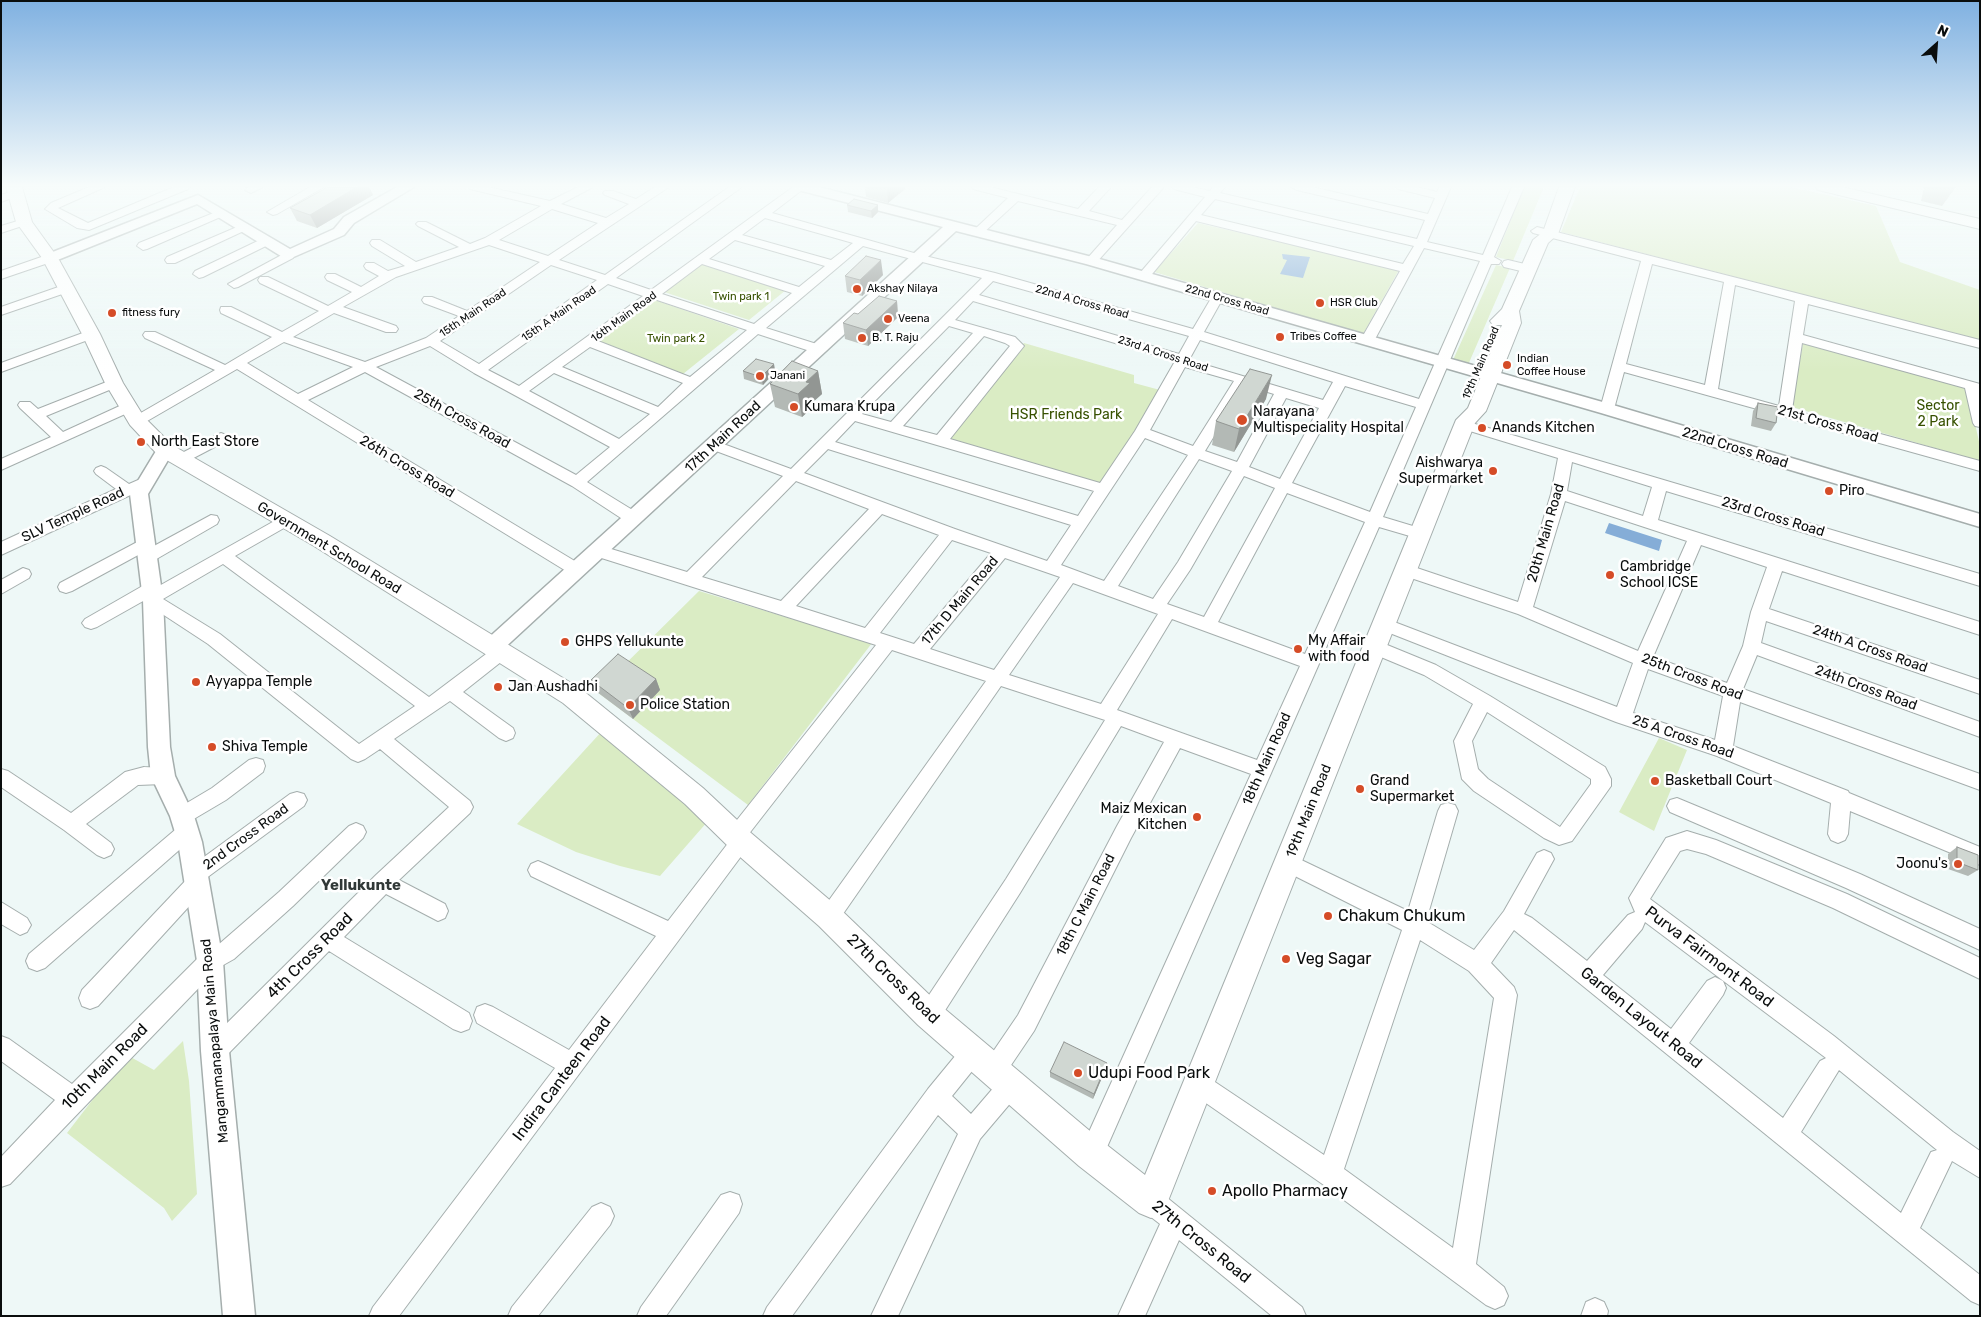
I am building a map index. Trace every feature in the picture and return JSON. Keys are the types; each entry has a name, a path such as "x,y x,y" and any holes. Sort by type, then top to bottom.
{"main road":[{"name":"Government School Road","path":"43,248 67,288 114,383 133,414 172,455 322,541 496,650"},
{"name":"19th Main Road","path":"1151,1201 1465,422 1476,410 1482,374 1512,323 1510,312 1537,248"},
{"name":"27th Cross Road","path":"496,650 572,696 694,796 739,839 829,917 929,1015 1091,1154 1151,1201"}],"street":[{"path":"1,275 74,248"},
{"path":"171,260 197,248"},
{"path":"199,274 251,248"},
{"path":"278,248 289,255"},
{"path":"234,284 303,248"},
{"path":"385,248 414,266"},
{"path":"1,465 61,438 133,414 231,367 388,276 468,248"},
{"path":"512,248 818,349"},
{"name":"15th Main Road","path":"296,400 365,367 431,341 568,248"},
{"name":"15th A Main Road","path":"480,370 651,248"},
{"name":"16th Main Road","path":"519,392 717,248"},
{"path":"777,248 834,265"},
{"path":"577,482 660,413 692,382 853,248"},
{"name":"22nd A Cross Road","path":"884,248 991,276 1196,334 1425,405"},
{"name":"17th Main Road","path":"496,650 577,570 928,248"},
{"name":"22nd Cross Road","path":"1042,248 1607,409 1980,521"},
{"path":"1091,261 1103,248"},
{"path":"1144,276 1167,248"},
{"path":"1323,248 1407,269"},
{"path":"1367,341 1419,248"},
{"path":"1444,248 1491,260"},
{"name":"18th Main Road","path":"1091,1154 1425,405 1441,363 1495,248"},
{"path":"1599,248 1980,344"},
{"path":"701,260 802,292"},
{"path":"1607,409 1647,260"},
{"path":"1508,264 1529,269"},
{"path":"370,266 388,276"},
{"path":"690,579 991,276"},
{"path":"332,277 361,292"},
{"path":"264,280 331,309 391,330"},
{"path":"1711,391 1730,281"},
{"path":"1,312 67,288"},
{"name":"23rd A Cross Road","path":"970,296 1174,356 1181,362 1326,406"},
{"path":"1051,568 1142,432 1218,298"},
{"path":"1785,412 1802,298"},
{"path":"428,300 469,316"},
{"name":"25th Cross Road","path":"226,310 282,337 365,367 577,482 633,518"},
{"path":"941,440 1017,346 1010,340 946,321"},
{"path":"894,428 982,331"},
{"path":"1,368 91,334"},
{"name":"26th Cross Road","path":"150,334 231,367 296,400 577,570"},
{"path":"1796,337 1975,387 1980,423"},
{"path":"431,341 519,392 620,446"},
{"path":"590,342 692,382"},
{"name":"21st Cross Road","path":"1619,366 1980,466"},
{"path":"554,368 660,413"},
{"path":"1107,588 1196,453 1242,379"},
{"path":"1208,625 1340,380"},
{"path":"61,438 31,410 114,383"},
{"path":"929,1015 1013,886 1095,750 1184,566 1240,470 1282,392"},
{"path":"851,415 1104,489"},
{"name":"23rd Cross Road","path":"1465,422 1566,456 1980,580"},
{"path":"1142,432 1283,487 1374,520 1420,534"},
{"path":"172,455 221,438"},
{"path":"824,443 1082,523"},
{"path":"714,446 1310,663"},
{"name":"Mangammanapalaya Main Road","path":"172,455 136,486 139,494 153,595 159,747 163,776 184,824 196,878 210,961 215,1051 239,1316"},
{"name":"20th Main Road","path":"1524,610 1560,494 1566,456"},
{"path":"100,471 136,486"},
{"path":"1649,523 1661,483"},
{"name":"SLV Temple Road","path":"1,549 136,486"},
{"path":"1560,494 1980,629"},
{"path":"784,608 880,507"},
{"path":"66,587 211,520"},
{"path":"91,623 153,595 285,520"},
{"path":"868,636 949,533"},
{"path":"1,534 16,541"},
{"path":"1622,717 1696,538"},
{"path":"598,551 784,608 1111,715 1262,770"},
{"name":"17th D Main Road","path":"917,652 1002,551"},
{"path":"224,556 429,706"},
{"path":"1723,750 1732,693 1752,646 1760,612 1777,563"},
{"name":"25th Cross Road","path":"1405,570 1524,610 1644,660 1980,782"},
{"path":"1,588 23,574"},
{"path":"829,917 1070,575"},
{"path":"153,595 214,639 358,754 450,692 496,650"},
{"name":"24th A Cross Road","path":"1760,612 1980,687"},
{"name":"25 A Cross Road","path":"1384,624 1622,717 1723,750 1841,797 1980,856"},
{"name":"Indira Canteen Road","path":"382,1316 672,933 739,839 888,642"},
{"name":"24th Cross Road","path":"1752,646 1980,730"},
{"path":"1374,647 1430,670 1484,701 1598,773 1601,779 1601,786 1565,834 1559,836 1550,832 1481,785 1469,772 1463,741 1484,701"},
{"path":"1430,670 1442,654 1450,650"},
{"path":"450,692 506,733"},
{"name":"18th C Main Road","path":"884,1316 972,1131 1003,1077 1026,1023 1124,832 1176,739"},
{"name":"4th Cross Road","path":"215,1051 383,882 463,807 381,740"},
{"path":"37,961 107,902 184,824 256,766"},
{"path":"71,824 132,778 144,774 163,776"},
{"path":"1,778 71,824 104,849"},
{"path":"1838,834 1841,797"},
{"name":"2nd Cross Road","path":"90,998 196,878 297,800"},
{"path":"1677,806 1853,881 1980,940"},
{"path":"1330,1174 1414,926 1448,811"},
{"name":"10th Main Road","path":"1,1175 73,1099 210,961 226,952 259,923 356,832"},
{"name":"Purva Fairmont Road","path":"1980,969 1840,901 1709,846 1687,840 1673,844 1639,898 1643,908 1826,1044 1944,1141 1980,1166"},
{"path":"1476,964 1511,918 1544,858"},
{"path":"1288,863 1414,926 1476,964 1506,994 1462,1270"},
{"path":"538,870 672,933"},
{"path":"383,882 438,911"},
{"path":"1,912 20,925"},
{"name":"Garden Layout Road","path":"1511,918 1525,924 1589,975 1980,1292"},
{"path":"1589,975 1635,922"},
{"path":"328,939 461,1021"},
{"path":"1674,1044 1716,988"},
{"path":"485,1015 572,1065"},
{"path":"1,1047 73,1099"},
{"path":"776,1316 936,1097 973,1052"},
{"path":"1786,1134 1828,1069"},
{"path":"1198,1084 1330,1174 1495,1296"},
{"path":"936,1097 972,1131"},
{"path":"1905,1232 1940,1161"},
{"name":"27th Cross Road","path":"1151,1201 1293,1316"},
{"path":"650,1316 730,1204"},
{"path":"521,1316 601,1216"},
{"path":"1131,1316 1175,1220"}],"green space":[{"name":"HSR Club","path":"1175,248 1307,248 1399,270 1363,334 1154,272"},
{"path":"1499,248 1518,248 1513,261 1496,257"},
{"path":"1625,248 1894,248 1900,262 1980,290 1980,340"},
{"name":"Twin park 1","path":"703,263 786,290 749,320 664,292"},
{"path":"1496,265 1510,268 1468,365 1453,360"},
{"name":"Twin park 2","path":"652,299 739,329 683,374 594,341"},
{"name":"HSR Friends Park","path":"1024,343 1134,375 1134,383 1160,390 1102,484 939,436"},
{"name":"Sector 2 Park","path":"1803,343 1967,388 1980,446 1980,461 1792,407"},
{"path":"699,591 872,643 748,805 597,692"},
{"path":"603,730 708,821 660,876 576,852 517,824"},
{"name":"Basketball Court","path":"1659,738 1687,750 1654,831 1619,812"},
{"path":"183,1041 189,1081 197,1194 172,1221 164,1208 67,1133 127,1055 154,1070"}],"water":[{"path":"1282,254 1310,257 1303,278 1280,274 1287,260 1283,259"},
{"path":"1609,523 1662,540 1659,551 1605,533"}],"building":[{"path":"866,256 881,260 860,280 845,276"},
{"path":"879,296 897,301 866,330 843,323 854,313 858,314"},
{"path":"756,359 774,364 761,377 743,371"},
{"path":"792,361 818,371 806,382 810,383 798,394 770,384"},
{"path":"1250,369 1272,375 1239,429 1216,421"},
{"path":"1758,403 1778,407 1776,423 1756,418"},
{"path":"618,654 656,679 628,708 591,680"},
{"path":"1957,847 1978,855 1978,870 1957,862"},
{"name":"Udupi Food Park","path":"1064,1042 1107,1063 1094,1094 1050,1072"}],"place":[{"name":"Akshay Nilaya","path":"857,289"},
{"name":"HSR Club","path":"1320,303"},
{"name":"fitness fury","path":"112,313"},
{"name":"Veena","path":"888,319"},
{"name":"Tribes Coffee","path":"1280,337"},
{"name":"B. T. Raju","path":"862,338"},
{"name":"Indian Coffee House","path":"1507,365"},
{"name":"Janani","path":"760,376"},
{"name":"Kumara Krupa","path":"794,407"},
{"name":"Narayana Multispeciality Hospital","path":"1242,420"},
{"name":"Anands Kitchen","path":"1482,428"},
{"name":"North East Store","path":"141,442"},
{"name":"Aishwarya Supermarket","path":"1493,471"},
{"name":"Piro","path":"1829,491"},
{"name":"Cambridge School ICSE","path":"1610,575"},
{"name":"GHPS Yellukunte","path":"565,642"},
{"name":"My Affair with food","path":"1298,649"},
{"name":"Ayyappa Temple","path":"196,682"},
{"name":"Jan Aushadhi","path":"498,687"},
{"name":"Police Station","path":"630,705"},
{"name":"Shiva Temple","path":"212,747"},
{"name":"Basketball Court","path":"1655,781"},
{"name":"Grand Supermarket","path":"1360,789"},
{"name":"Maiz Mexican Kitchen","path":"1197,817"},
{"name":"Joonu's","path":"1958,864"},
{"name":"Chakum Chukum","path":"1328,916"},
{"name":"Veg Sagar","path":"1286,959"},
{"name":"Udupi Food Park","path":"1078,1073"},
{"name":"Apollo Pharmacy","path":"1212,1191"}],"district":[{"name":"Yellukunte","path":"361,886"}]}
